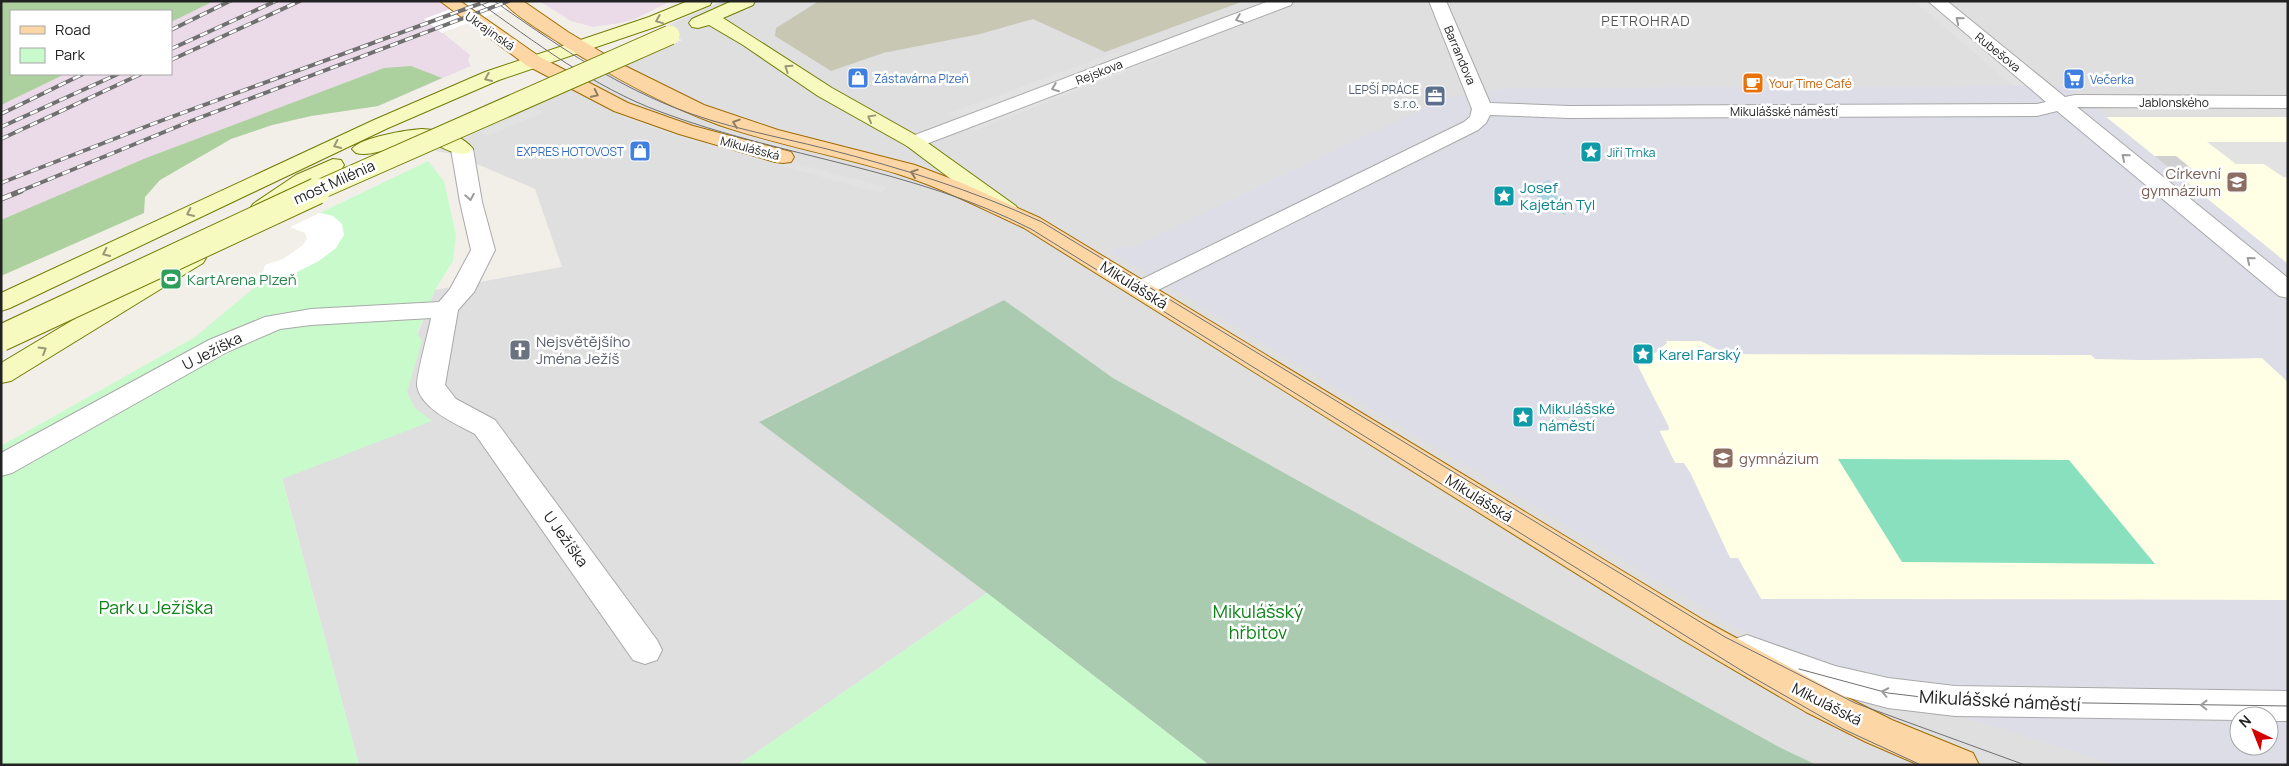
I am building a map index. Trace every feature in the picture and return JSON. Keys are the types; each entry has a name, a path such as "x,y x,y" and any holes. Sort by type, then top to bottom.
{"main road":[{"name":"Ukrajinská","path":"448,1 533,61"},
{"path":"512,1 578,47"},
{"path":"1,302 381,124 533,61 655,22 747,1"},
{"path":"707,10 825,92 914,142 1008,212"},
{"name":"most Milénia","path":"1,338 366,168 670,35 707,10"},
{"name":"Mikulášská","path":"578,47 664,94 724,119 782,138 908,170 947,184 1057,237 1693,630 1819,701 1880,731 1960,765"},
{"path":"1,376 192,259 244,220 304,180 362,149 414,125 552,72 596,58"},
{"name":"Mikulášská","path":"533,61 621,107 686,130 824,167 967,199 1008,212"},
{"path":"362,149 386,142 429,135 441,138 462,149"}],"street":[{"name":"Rejskova","path":"914,142 1285,1"},
{"name":"Barrandova","path":"1437,1 1482,109"},
{"name":"Rubešova","path":"1936,1 2060,104"},
{"name":"Jablonského","path":"2060,104 2075,101 2288,102"},
{"name":"Mikulášské náměstí","path":"1482,109 1569,112 2037,110 2060,104"},
{"path":"2060,104 2288,291"},
{"path":"1141,289 1471,126 1479,119 1482,109"},
{"name":"U Ježíška","path":"462,149 471,202 483,250 461,292 446,309 431,385 434,395 446,405 485,427 646,650"},
{"name":"U Ježíška","path":"1,466 218,346 274,322 310,317 446,309"},
{"name":"Mikulášské náměstí","path":"1693,630 1827,677 1888,693 1955,701 2288,706"}],"shaded area":[{"path":"182,1 527,1 443,33 470,55 468,61 471,66 378,106 311,116 272,125 231,139 160,180 1,256 1,91 34,75 172,75 172,10"},
{"path":"539,1 671,1 635,19 593,27 571,21"},
{"path":"722,1 2288,1 2288,765 1817,765 1781,748 1113,378 1004,300 760,421 987,593 738,765 359,765 282,478 415,340 435,290 562,267 535,189 454,154 435,151 682,40 657,30"},
{"path":"819,1 1244,1 1105,52 1033,19 980,34 883,53 831,71 775,36 776,28"},
{"path":"1914,1 1930,1 2031,86 2013,86"},
{"path":"1172,48 1179,51 974,131 967,127"},
{"path":"1117,52 1123,55 1107,61 1114,63 964,118 947,114"},
{"name":"Mikulášské náměstí","path":"2068,86 2288,264 2288,382 2262,358 2140,360 2095,359 2091,355 1726,354 1701,341 1666,341 1667,343 1655,353 1632,354 1668,426 1669,430 1659,431 1675,463 1684,463 1691,474 1730,558 1738,558 1761,599 2288,600 2288,765 2115,765 1888,693 1805,660 1735,627 1113,253 1117,246 1133,247 1444,98 1508,88"},
{"path":"535,108 544,112 488,136 479,132"},
{"path":"619,110 771,157 888,187 880,193 684,139 618,116"},
{"name":"Církevní gymnázium","path":"2105,117 2288,117 2288,264 2174,172"},
{"path":"2207,142 2288,142 2288,177 2283,177 2264,164 2236,164"},
{"path":"2154,156 2176,156 2196,172 2174,172"},
{"path":"1666,341 1701,341 1727,353 2091,355 2140,360 2262,358 2288,382 2288,600 1761,599 1738,559 1730,558 1684,463 1675,463 1659,430 1669,430 1668,425 1631,354 1655,353"}],"green space":[{"path":"1,1 214,1 172,22 172,10 10,10 10,75 63,75 1,105"},
{"path":"411,66 442,78 378,106 311,116 272,125 231,139 160,180 145,197 144,213 1,276 1,220 146,158 384,68"},
{"name":"Park u Ježíška","path":"428,161 444,181 456,235 453,261 435,290 417,333 422,341 407,392 415,408 432,421 282,479 359,765 1,765 1,446 195,337 260,283 295,273 333,216 320,213"},
{"name":"Mikulášský hřbitov","path":"1004,300 1113,378 1781,748 1817,765 1209,765 987,593 759,422"},
{"path":"1838,459 2069,460 2155,564 1902,562"},
{"path":"987,593 1209,765 738,765"}],"water":[{"path":"1549,180 1566,215 1553,210 1537,197 1540,186"}],"pier":[{"path":"472,1 527,1 442,33 424,19"},
{"path":"320,213 333,216 342,224 344,235 336,248 319,261 295,273 260,283 265,265 283,259 303,245 307,239 305,233 290,227"}],"tram line":[{"path":"477,1 588,77 636,102 707,128 894,177 940,191 986,208 1031,229 1747,674 1843,729 1921,765"},
{"path":"494,1 603,73 673,107 730,126 827,149 909,172 963,190 1042,222 1725,637 1855,703 2025,765"},
{"path":"1799,669 1888,693 1955,701 2288,706"}],"railway":[{"path":"172,30 230,1"},
{"path":"172,49 276,1"},
{"path":"172,60 300,1"},
{"path":"1,183 155,123 487,1"},
{"path":"18,192 191,121 509,1"},
{"path":"1,114 81,75"},
{"path":"1,127 116,75"},
{"path":"1,139 139,75"},
{"path":"1,199 21,191"}],"place":[{"name":"Zástavárna Plzeň","path":"858,78"},
{"name":"Večerka","path":"2074,79"},
{"name":"Your Time Café","path":"1753,83"},
{"name":"LEPŠÍ PRÁCE s.r.o.","path":"1435,96"},
{"name":"EXPRES HOTOVOST","path":"640,151"},
{"name":"Jiří Trnka","path":"1591,152"},
{"name":"Církevní gymnázium","path":"2237,182"},
{"name":"Josef Kajetán Tyl","path":"1504,196"},
{"name":"KartArena Plzeň","path":"171,279"},
{"name":"Nejsvětějšího Jména Ježíš","path":"520,350"},
{"name":"Karel Farský","path":"1643,354"},
{"name":"Mikulášské náměstí","path":"1523,417"},
{"name":"gymnázium","path":"1723,458"}],"district":[{"name":"PETROHRAD","path":"1646,20"}]}
